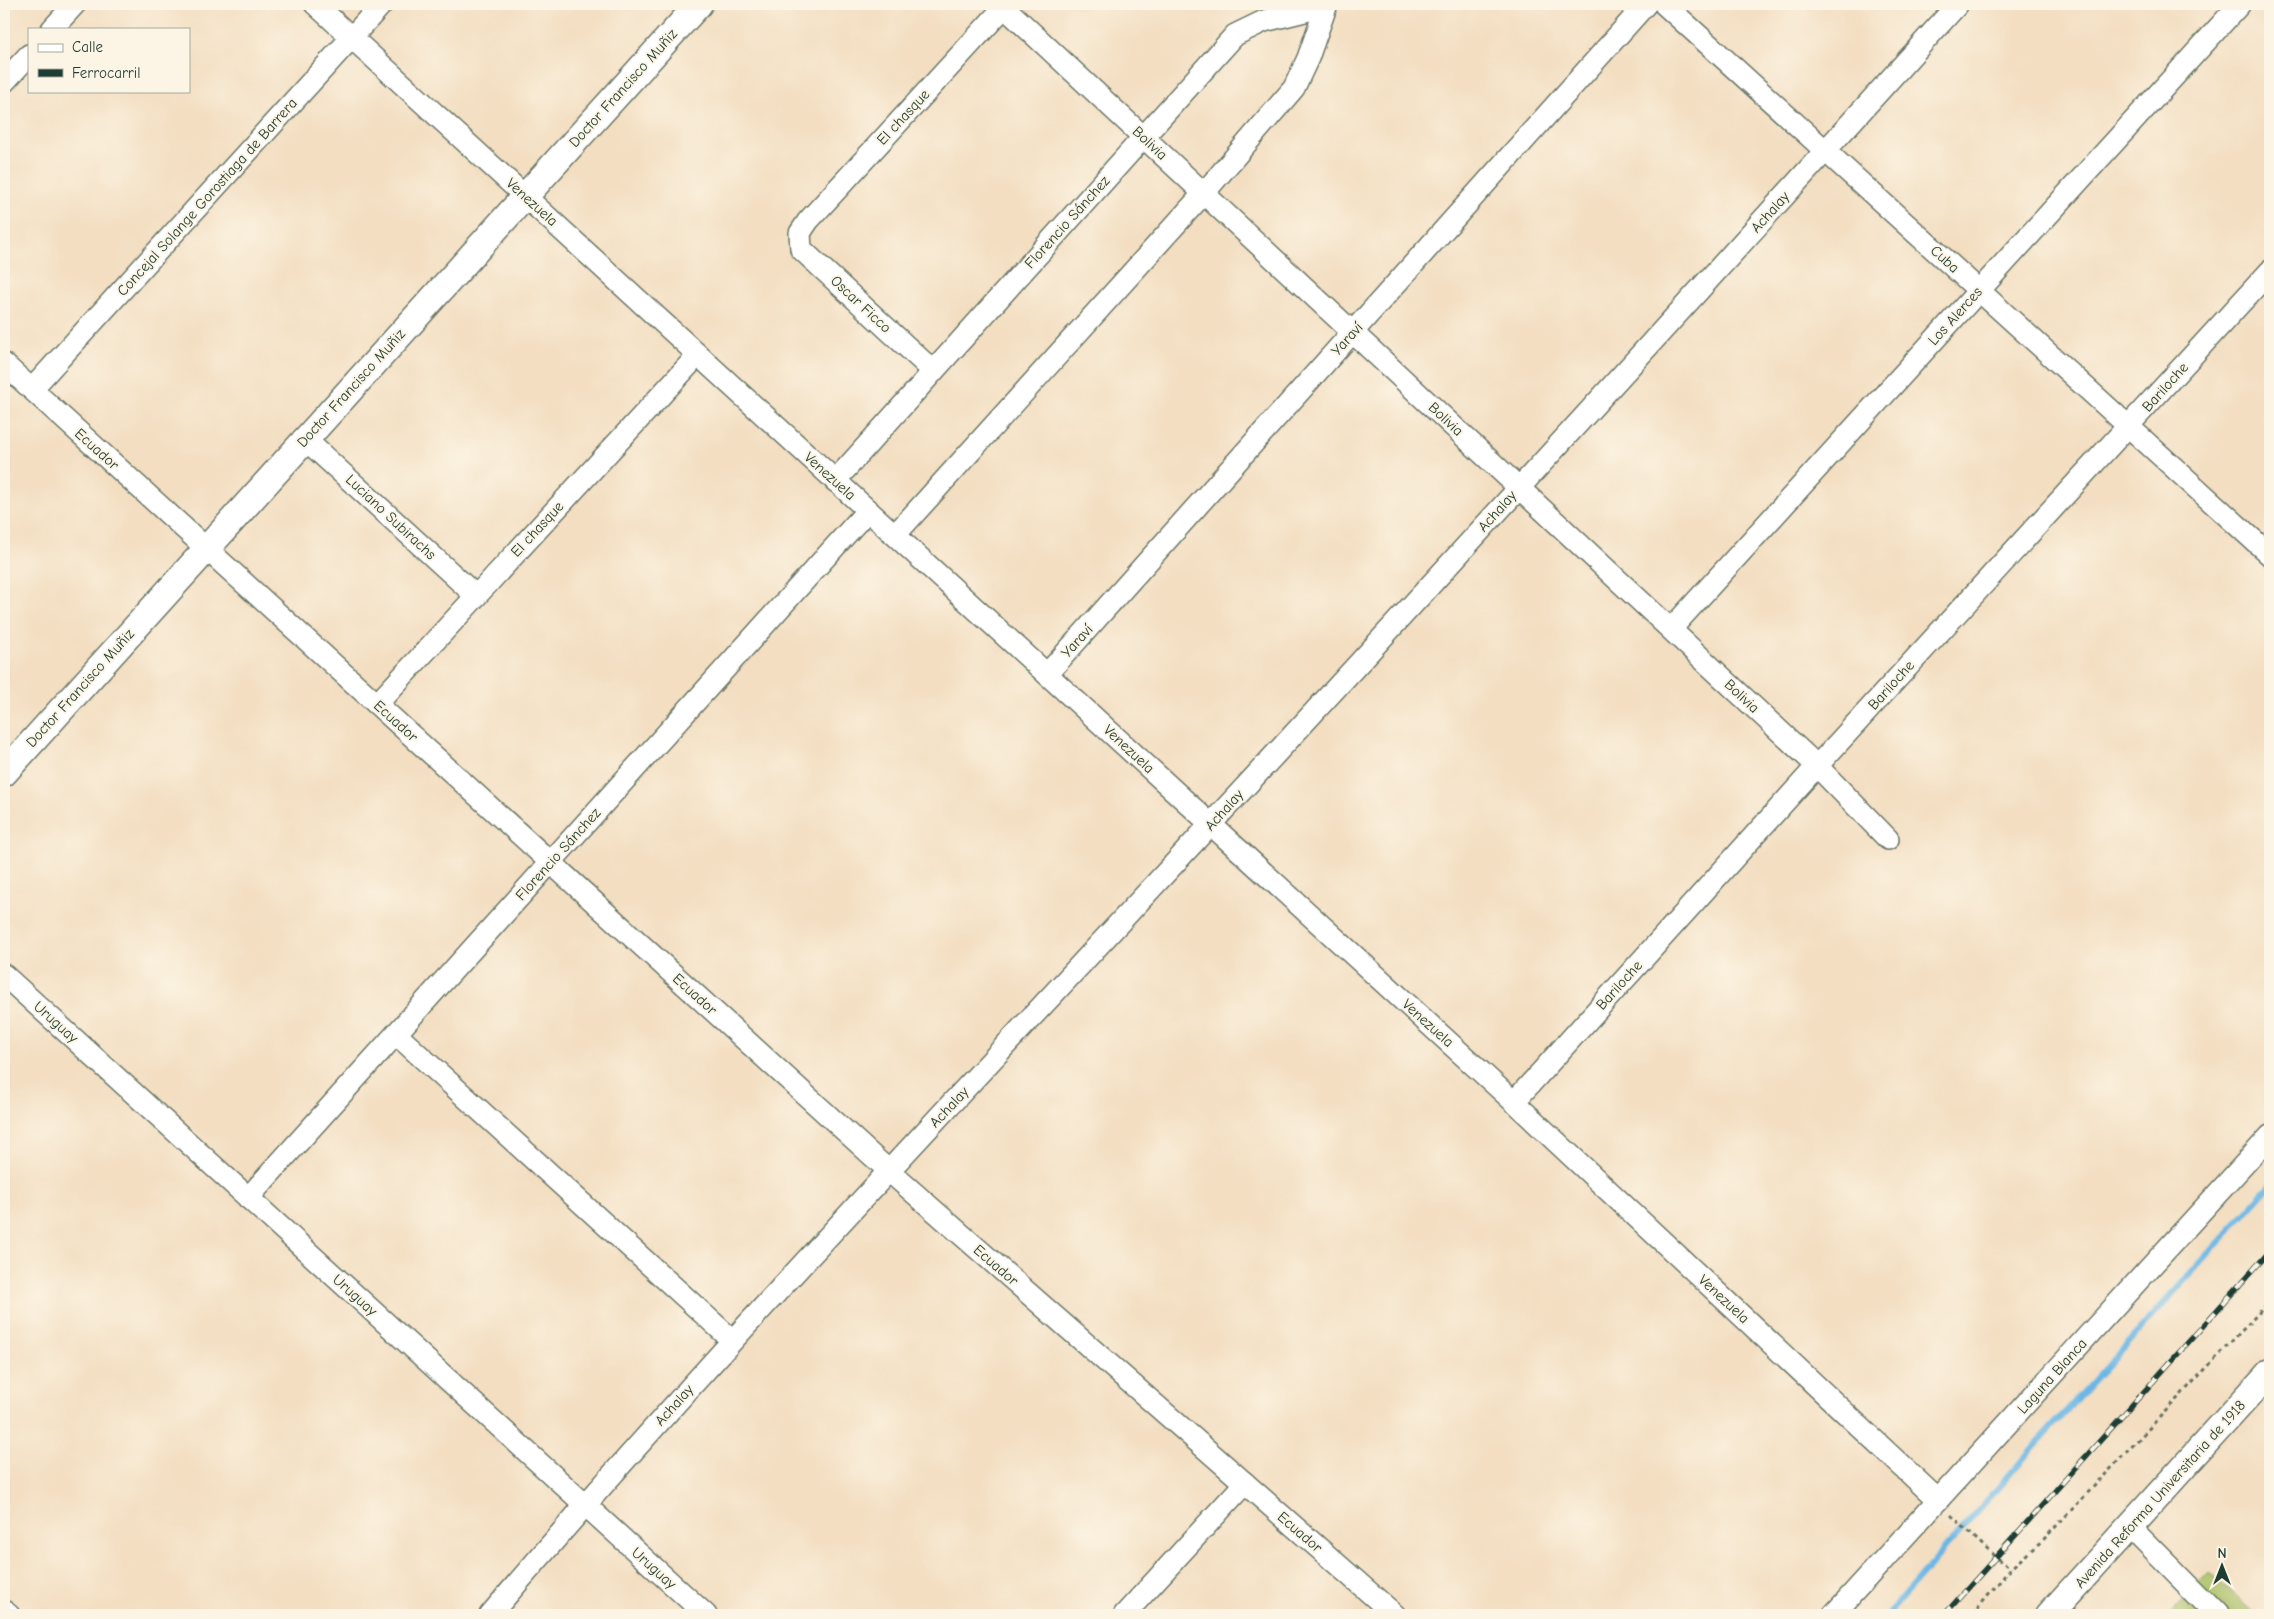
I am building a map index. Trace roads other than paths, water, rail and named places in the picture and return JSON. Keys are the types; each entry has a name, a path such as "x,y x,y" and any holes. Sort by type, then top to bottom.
{"main road":[{"name":"Doctor Francisco Muñiz","path":"4,773 699,4"},
{"name":"Avenida Reforma Universitaria de 1918","path":"2050,1615 2270,1372"}],"street":[{"path":"53,28 75,4"},
{"name":"Venezuela","path":"315,4 1514,1102 1938,1500"},
{"name":"Concejal Solange Gorostiaga de Barrera","path":"32,389 382,4"},
{"name":"Yaraví","path":"1047,674 1646,4"},
{"name":"Cuba","path":"1664,4 2270,555"},
{"name":"Achalay","path":"490,1615 584,1504 732,1340 1211,824 1958,4"},
{"name":"Los Alerces","path":"1671,629 2240,4"},
{"name":"Bolivia","path":"1004,5 1817,766 1888,839"},
{"name":"El chasque","path":"800,232 1004,5"},
{"name":"Florencio Sánchez","path":"835,481 1234,36 1264,21 1326,5"},
{"name":"Florencio Sánchez","path":"895,535 1204,193 1294,88 1308,58 1326,5"},
{"path":"4,82 28,56"},
{"name":"Oscar Ficco","path":"800,232 801,249 933,371"},
{"name":"Bariloche","path":"1514,1102 1817,766 2270,271"},
{"name":"El chasque","path":"377,704 698,354"},
{"name":"Ecuador","path":"4,364 890,1172 1395,1615"},
{"name":"Luciano Subirachs","path":"306,439 476,596"},
{"name":"Florencio Sánchez","path":"248,1198 868,510"},
{"name":"Uruguay","path":"4,975 706,1615"},
{"path":"396,1034 732,1340"},
{"name":"Laguna Blanca","path":"1833,1615 2270,1136"},
{"path":"1124,1615 1245,1484"},
{"path":"2130,1527 2217,1615"},
{"path":"4,1610 9,1615"}],"waterway":[{"path":"1887,1615 2031,1450 2270,1186"}],"railway":[{"path":"1944,1615 2270,1251"}]}
